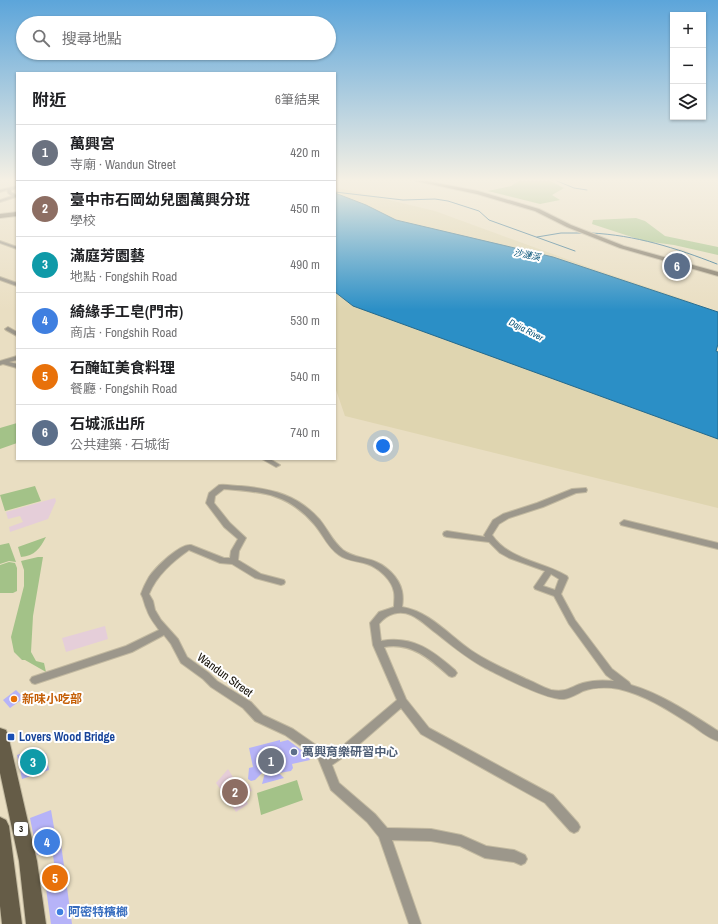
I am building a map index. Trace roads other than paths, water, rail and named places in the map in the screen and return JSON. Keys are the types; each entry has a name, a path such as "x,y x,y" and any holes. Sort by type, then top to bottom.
{"main road":[{"name":"3","path":"0,736 28,861 36,924"},
{"name":"3","path":"0,826 12,924"}],"street":[{"path":"566,224 622,247 718,274"},
{"path":"0,242 16,248"},
{"path":"0,278 16,285"},
{"path":"8,329 16,333"},
{"path":"0,362 16,358"},
{"path":"0,362 16,366"},
{"path":"267,460 276,464"},
{"path":"281,582 258,576 234,561 233,556 242,538 227,525 210,503 212,495 222,486 272,491 294,501 303,507 334,546 345,555 369,562 381,568 390,577 398,591 398,610"},
{"path":"557,594 564,578 555,572 506,553 493,545 488,535 496,522 506,516 540,505 575,491 583,490"},
{"path":"624,523 718,546"},
{"path":"447,534 491,540"},
{"name":"Wandun Street","path":"234,561 223,561 188,547 160,568 148,585 145,594 149,601 150,610 175,642 184,660 206,676 214,684 247,705 259,718 289,732 322,755 335,786 371,818 384,834 415,924"},
{"path":"550,570 538,587 557,594 572,622 609,672 630,688"},
{"path":"574,826 549,799 425,731 402,701 378,645 374,623 380,615 405,609 415,613 468,653 496,669 559,696 574,692 583,687 605,684 622,685 668,707 718,737"},
{"path":"35,680 129,649 165,631"},
{"path":"378,645 386,643 401,643 423,649 452,673"},
{"path":"326,763 344,751 402,701"},
{"path":"384,834 432,835 461,841 485,852 514,856 521,860"}],"water":[{"path":"336,224 413,224 553,257 718,312 718,344 716,351 718,352 718,439 353,306 336,293"}],"waterway":[{"path":"500,224 575,251"},
{"path":"537,237 561,233 584,233"},
{"path":"591,233 639,239 717,264"}],"place":[{"name":"石城派出所","path":"677,266"},
{"name":"新味小吃部","path":"14,699"},
{"name":"Lovers Wood Bridge","path":"11,737"},
{"name":"萬興育樂研習中心","path":"294,752"},
{"name":"萬興宮","path":"271,761"},
{"name":"滿庭芳園藝","path":"33,762"},
{"name":"臺中市石岡幼兒園萬興分班","path":"235,792"},
{"name":"綺緣手工皂(門市)","path":"47,842"},
{"name":"石醃缸美食料理","path":"55,878"},
{"name":"阿密特檳榔","path":"60,912"}],"water label":[{"name":"沙漣溪","path":"527,255"},
{"name":"Dajia River","path":"526,330"}]}
